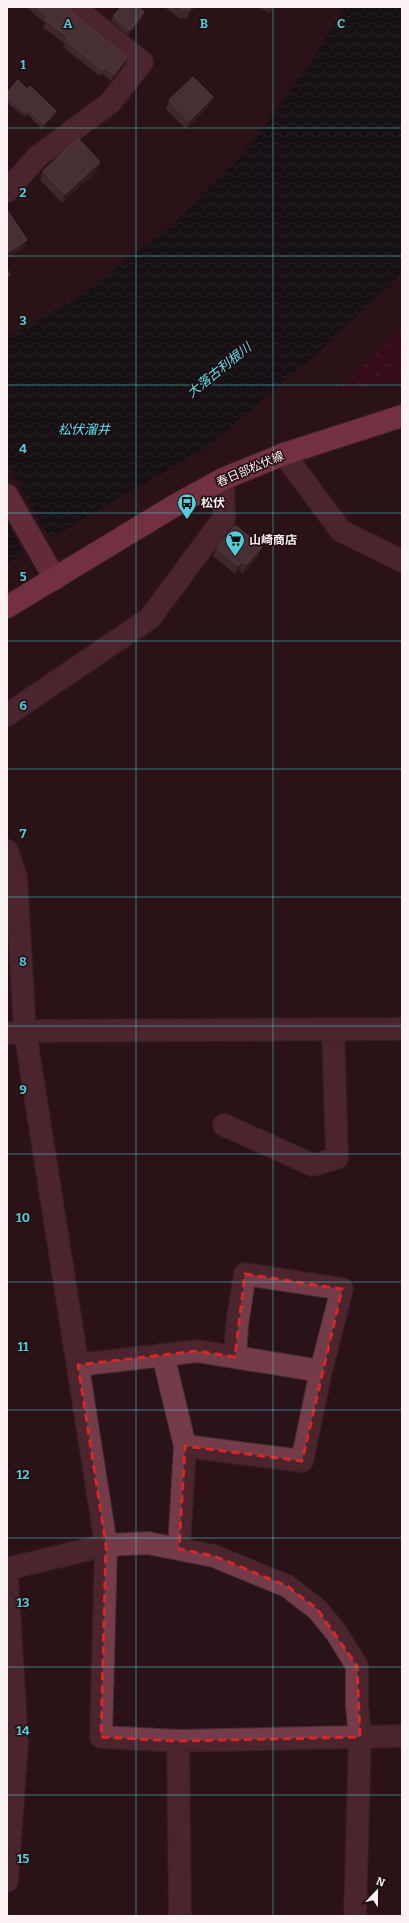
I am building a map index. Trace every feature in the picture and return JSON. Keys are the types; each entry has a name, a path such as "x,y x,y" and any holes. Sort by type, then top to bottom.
{"main road":[{"name":"春日部松伏線","path":"7,607 174,506 223,479 284,454 402,416"}],"street":[{"path":"7,191 38,156 110,103 142,62 74,7"},
{"path":"284,454 340,531 402,561"},
{"path":"7,715 150,618 224,518 223,479"},
{"path":"7,495 55,578"},
{"path":"7,850 16,877 16,1032 78,1365 106,1545 101,1736 178,1741 402,1736"},
{"path":"16,1032 402,1028"},
{"path":"224,1125 313,1166 337,1158 333,1029"},
{"path":"185,1446 302,1461 321,1371 342,1289 244,1274 237,1325 235,1357"},
{"path":"78,1365 197,1351 321,1371"},
{"path":"163,1355 185,1446 179,1549"},
{"path":"7,1569 106,1545 148,1543 214,1556 287,1586 317,1609 336,1632 357,1666 357,1706 360,1737 355,1916"},
{"path":"7,1577 17,1742 7,1881"},
{"path":"178,1741 180,1916"}],"highlighted area":[{"path":"245,1274 342,1289 302,1461 185,1446 179,1549 214,1556 287,1586 317,1609 357,1666 360,1737 178,1741 101,1737 106,1545 78,1365 197,1351 235,1357"}],"green space":[{"path":"402,325 402,380 337,392"}],"water":[{"path":"344,7 402,7 402,274 313,357 207,447 7,563 7,337 71,302 170,227 248,148 312,61"}],"pier":[{"path":"7,463 51,540 25,555 7,522"}],"building":[{"path":"36,7 67,7 127,57 114,74 104,67 102,70 66,40 69,38 46,20 48,17"},
{"path":"121,7 138,7 144,12 130,30 113,16"},
{"path":"180,7 191,7 189,11"},
{"path":"193,77 213,97 189,121 169,100"},
{"path":"18,80 27,89 30,86 56,111 44,124 29,110 26,113 7,97 7,93"},
{"path":"78,138 100,162 65,194 43,171"},
{"path":"7,210 27,240 7,253"},
{"path":"7,269 10,275 7,277"},
{"path":"235,525 262,547 246,565 242,561 238,566 217,547"}],"place":[{"name":"松伏","path":"187,520"},
{"name":"山崎商店","path":"235,557"}],"water label":[{"name":"大落古利根川","path":"219,370"},
{"name":"松伏溜井","path":"84,429"}]}
